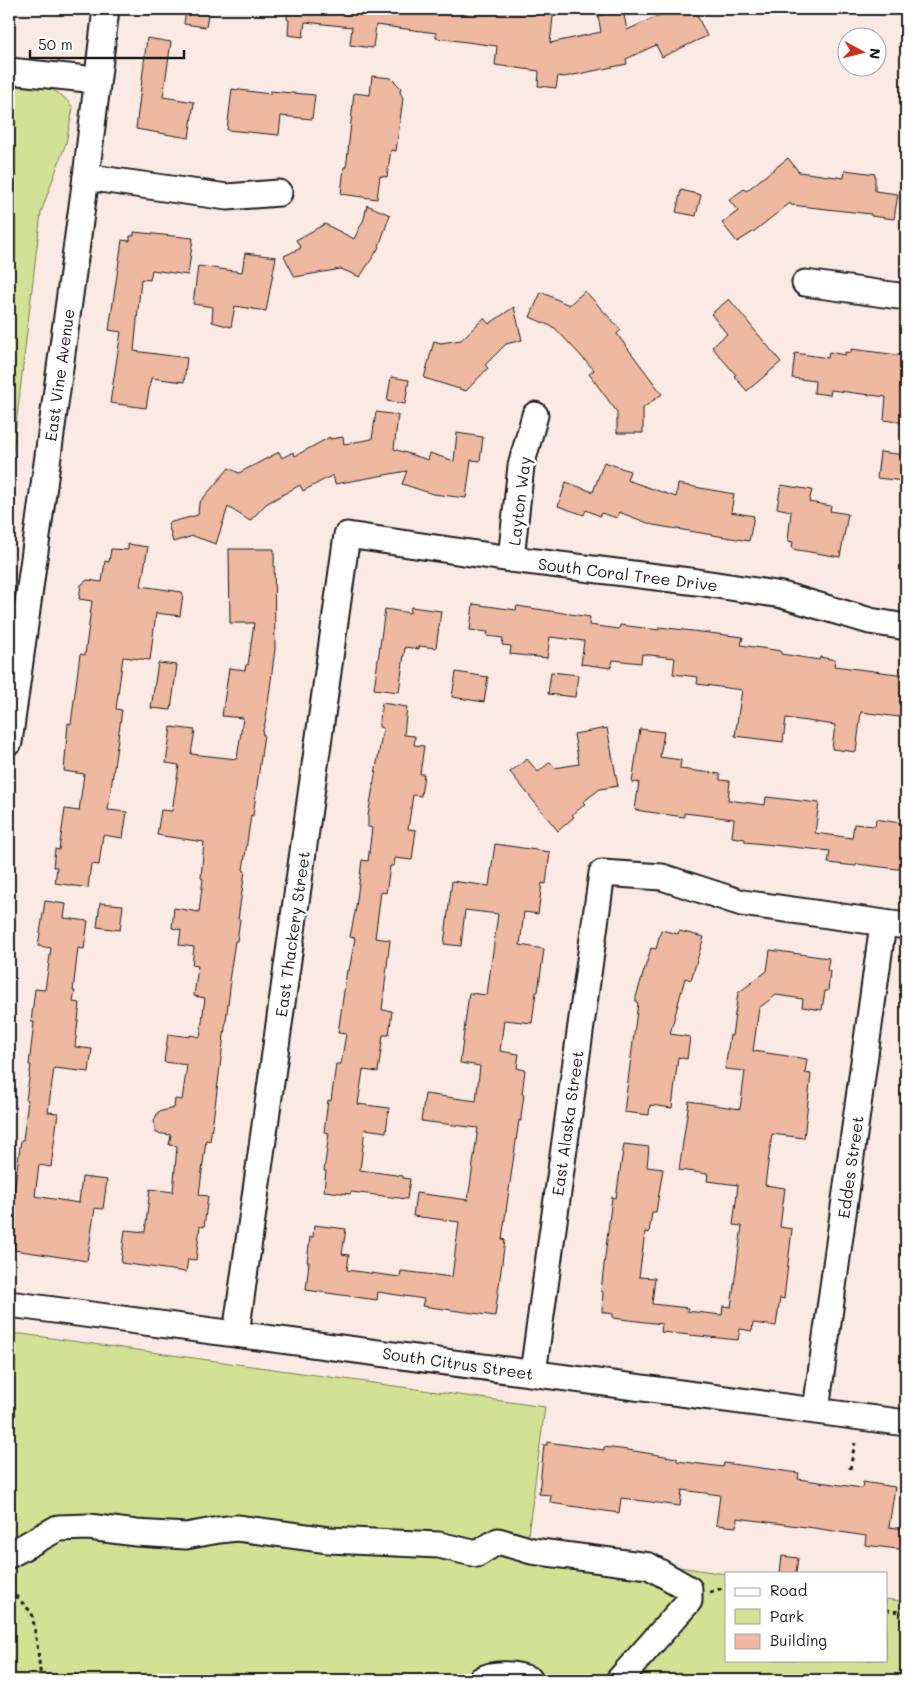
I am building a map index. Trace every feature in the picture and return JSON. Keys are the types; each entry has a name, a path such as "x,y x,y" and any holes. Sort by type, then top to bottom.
{"street":[{"name":"East Vine Avenue","path":"9,742 86,177 106,9"},
{"path":"9,71 97,80"},
{"path":"86,177 227,197 279,193"},
{"path":"805,283 906,297"},
{"name":"Layton Way","path":"512,558 521,466 535,415"},
{"name":"South Coral Tree Drive","path":"347,535 697,582 772,594 870,621 906,627"},
{"name":"East Thackery Street","path":"236,1334 347,535"},
{"name":"East Alaska Street","path":"533,1373 602,874 662,877 742,903 895,925"},
{"name":"Eddes Street","path":"816,1410 895,925"},
{"name":"South Citrus Street","path":"9,1304 906,1422"},
{"path":"9,1555 58,1528 89,1527 136,1533 186,1536 237,1528 329,1540 439,1545 477,1554 498,1541 532,1551 649,1566 689,1589 689,1602 619,1680"},
{"path":"481,1680 505,1675 530,1680"}],"path":[{"path":"850,1468 855,1443"},
{"path":"9,1593 13,1593 32,1614 41,1680"},
{"path":"888,1610 906,1613"}],"green space":[{"path":"9,82 45,87 60,94 73,108 66,143 41,212 9,485"},
{"path":"9,1334 22,1334 545,1407 528,1535 537,1546 725,1574 725,1662 888,1662 888,1599 906,1602 906,1680 9,1680"}],"building":[{"path":"186,9 209,9 206,27 184,24"},
{"path":"287,9 554,9 550,43 601,32 598,16 623,10 627,30 673,9 694,9 707,36 662,57 656,45 626,59 627,64 564,77 558,76 556,88 538,86 539,71 495,65 497,46 436,38 436,33 376,25 373,48 350,45 352,27 305,22 303,37 288,35 289,20 287,19"},
{"path":"147,38 171,42 163,97 194,102 189,138 136,129"},
{"path":"372,76 391,78 401,88 400,92 403,98 396,151 391,150 387,177 380,176 377,199 341,194 344,167 346,167 347,161 354,93 370,95"},
{"path":"232,89 270,94 270,91 315,95 312,119 281,116 279,135 227,130"},
{"path":"788,158 799,172 844,178 845,170 875,174 875,191 898,194 894,219 871,216 871,214 791,205 790,203 737,242 722,223 738,211 729,200 744,189 746,191"},
{"path":"681,190 701,195 696,216 676,212"},
{"path":"367,205 390,215 378,249 360,277 341,269 295,277 284,256 301,248 296,240 325,224 354,239 364,219"},
{"path":"134,232 193,238 188,275 152,270 150,280 141,279 134,351 187,358 184,382 151,378 146,408 110,403 121,332 109,330 122,240 130,241 130,236 134,236"},
{"path":"245,253 276,257 266,311 235,306 231,327 212,322 213,307 193,304 198,266 242,272"},
{"path":"585,291 621,330 617,334 662,394 643,408 643,433 617,433 617,412 589,374 594,370 555,328 530,317 541,292 569,305"},
{"path":"729,299 781,362 747,391 712,347 727,334 711,314"},
{"path":"514,307 522,340 506,344 485,365 488,368 466,391 424,378 434,341 441,343 461,340 484,318 489,324"},
{"path":"851,349 906,356 906,423 884,420 886,397 831,390 830,395 814,393 815,381 792,378 795,353 828,358 829,352 845,355 845,352 851,353"},
{"path":"391,377 409,380 405,404 387,401"},
{"path":"376,412 398,415 394,449 428,460 430,453 454,461 457,433 483,437 480,461 471,460 466,498 433,494 402,484 407,471 335,484 333,475 303,491 300,485 266,504 250,521 228,507 216,544 193,536 173,542 168,523 198,515 199,503 229,468 239,473 279,452 282,458 293,452 295,456 330,437 330,439 343,437 344,444 372,439"},
{"path":"880,452 906,455 904,481 877,478"},
{"path":"604,462 630,471 627,480 676,497 678,484 734,494 731,512 754,516 749,541 653,525 619,512 617,518 601,513 600,516 586,510 584,515 558,506 566,482 593,492"},
{"path":"781,485 812,490 809,502 831,506 830,511 848,514 840,557 792,549 793,542 788,541 791,511 777,508"},
{"path":"128,544 148,547 141,586 182,592 180,616 156,613 150,660 123,657 116,709 122,710 108,810 127,812 123,838 103,835 99,865 91,864 88,888 55,883 57,867 53,867 55,849 59,850 65,809 79,811 84,774 64,771 68,723 71,724 80,654 85,655 92,601 79,599 81,585 87,580 102,582 105,561 109,562 111,549 128,550"},
{"path":"229,549 274,549 275,649 266,719 262,734 264,734 253,816 251,815 243,870 245,871 238,919 240,919 229,981 231,981 215,1106 210,1141 206,1140 199,1195 208,1196 204,1227 200,1226 196,1260 188,1259 186,1272 121,1263 125,1230 145,1232 150,1189 173,1192 177,1146 169,1145 171,1135 156,1133 154,1121 158,1112 174,1108 175,1099 182,1100 187,1065 164,1062 168,1034 200,1037 205,998 194,996 198,966 192,965 194,947 179,945 181,930 172,928 174,908 199,912 203,879 201,878 204,842 157,835 161,810 172,811 179,765 166,763 171,727 195,730 191,754 237,759 243,718 222,716 229,668 245,670 246,665 248,665 254,623 230,623"},
{"path":"473,604 516,610 517,606 590,617 589,625 619,629 620,625 659,630 659,627 743,637 741,645 781,651 781,654 819,660 820,657 835,660 834,666 905,675 906,718 861,712 856,752 832,749 835,725 786,718 783,742 735,736 742,690 697,684 698,677 673,674 675,658 642,654 641,663 613,660 611,668 581,664 584,641 550,637 547,658 510,654 511,646 502,645 503,638 487,636 488,632 470,630"},
{"path":"411,607 441,611 436,648 419,646 419,649 405,647 399,692 374,689 385,609 410,613"},
{"path":"158,663 177,665 171,710 151,708"},
{"path":"456,672 488,677 484,702 452,697"},
{"path":"551,672 578,675 575,697 548,694"},
{"path":"382,703 407,707 404,735 415,736 414,745 424,746 420,774 424,774 421,796 413,795 408,829 416,830 412,860 395,858 394,866 390,866 386,893 381,892 375,938 390,940 382,1010 392,1011 389,1035 383,1035 378,1072 363,1070 358,1104 389,1108 386,1132 365,1129 360,1170 403,1176 403,1178 410,1179 407,1199 351,1192 350,1194 324,1191 326,1171 324,1171 329,1133 324,1132 328,1100 331,1101 336,1064 341,1064 346,1034 338,1033 347,970 349,971 355,938 350,937 362,860 368,861 372,828 368,827 368,816 383,728 379,727"},
{"path":"607,728 618,786 600,789 583,802 585,804 572,815 574,817 558,831 510,772 527,759 538,772 550,762 555,768 579,764 574,734"},
{"path":"640,729 664,732 660,757 681,760 680,769 720,774 720,780 730,781 728,800 765,805 766,797 819,803 815,833 852,838 854,824 875,826 876,819 906,824 906,870 857,864 856,866 828,863 830,851 745,842 745,839 732,837 734,819 684,813 684,817 635,810 639,782 632,783"},
{"path":"495,844 550,852 546,884 542,883 538,914 524,912 520,945 544,949 532,1023 504,1020 500,1051 519,1054 517,1068 525,1070 521,1121 519,1120 502,1239 505,1240 495,1316 422,1306 424,1299 378,1292 377,1300 306,1290 310,1237 313,1237 314,1225 346,1229 342,1254 349,1255 347,1270 400,1277 401,1271 452,1277 459,1222 413,1216 416,1193 468,1200 478,1128 421,1121 425,1094 476,1101 480,1066 460,1063 469,993 487,995 498,914 465,910 461,946 444,944 452,881 489,886"},
{"path":"45,901 66,904 64,918 88,921 84,949 78,948 73,1002 80,1003 75,1047 92,1049 89,1072 54,1068 48,1112 58,1113 51,1167 39,1165 35,1196 79,1203 82,1177 107,1180 103,1209 95,1208 87,1261 14,1250 15,1228 9,1227 28,1100 26,1100 31,1065 29,1065 34,1022 31,1022 35,989 45,990 51,948 38,946"},
{"path":"100,903 123,905 120,930 97,927"},
{"path":"661,930 678,934 679,931 704,937 691,980 685,978 670,1034 690,1037 687,1059 678,1057 672,1108 650,1105 649,1115 624,1112 638,1003 636,1002 636,997 651,948 656,949"},
{"path":"770,950 829,958 827,971 830,971 828,991 825,991 822,1010 802,1007 803,999 776,995 759,1008 753,1051 807,1059 805,1073 811,1074 804,1138 772,1134 765,1185 785,1188 780,1227 792,1229 784,1299 780,1298 776,1326 753,1323 752,1331 740,1329 738,1340 661,1332 662,1324 613,1318 613,1314 602,1312 603,1292 601,1291 612,1197 616,1198 624,1144 649,1147 647,1167 663,1169 656,1212 652,1212 649,1233 645,1232 639,1277 655,1278 652,1304 688,1308 687,1311 722,1315 723,1306 731,1307 742,1226 733,1225 738,1185 707,1181 708,1174 679,1170 689,1101 740,1109 745,1071 725,1069 730,1035 732,1036 738,993 767,971"},
{"path":"547,1442 604,1450 604,1447 628,1450 677,1458 677,1461 723,1467 724,1463 799,1473 798,1479 862,1488 863,1482 895,1487 889,1527 906,1529 906,1550 865,1545 866,1536 814,1528 737,1518 736,1527 716,1525 720,1495 682,1490 680,1506 621,1498 619,1513 550,1503 551,1495 539,1494 544,1445 547,1445"},
{"path":"782,1556 798,1558 796,1572 780,1572"}]}
